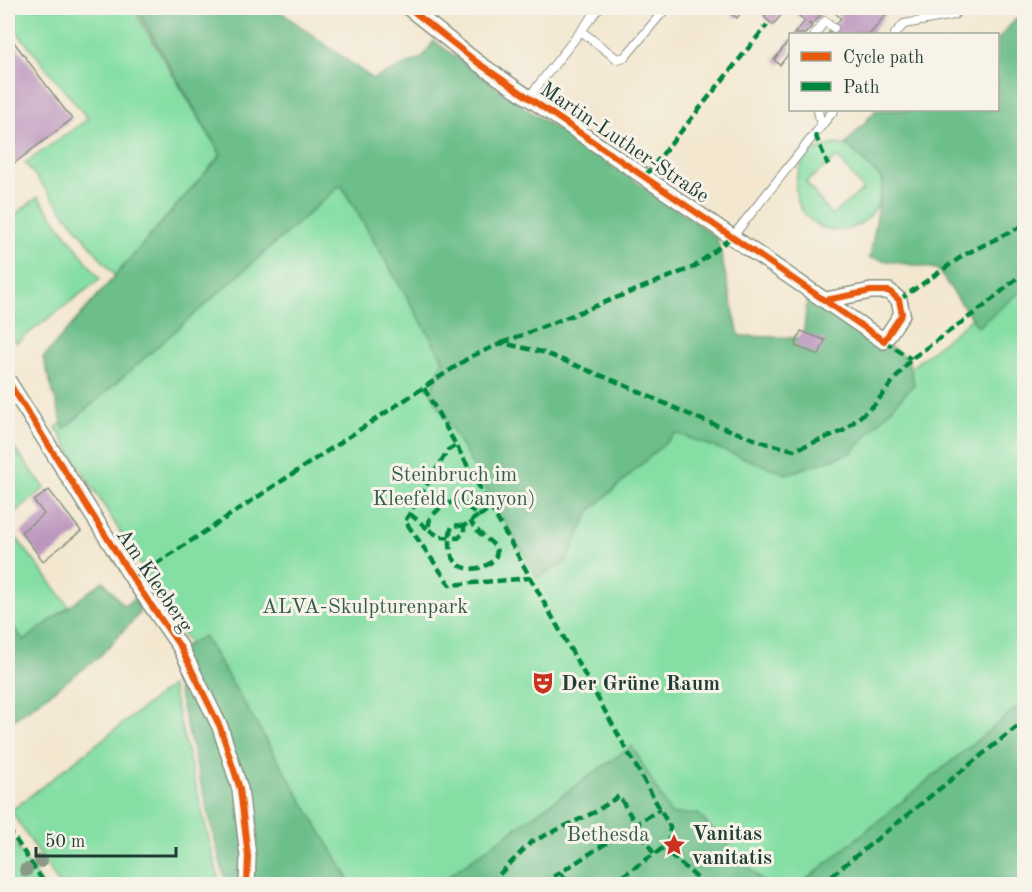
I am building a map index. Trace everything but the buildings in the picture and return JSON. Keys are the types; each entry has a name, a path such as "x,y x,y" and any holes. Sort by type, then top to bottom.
{"street":[{"name":"Martin-Luther-Straße","path":"409,8 478,63 734,236 884,341 902,314 899,300 889,291 871,291 826,300"},
{"name":"Am Kleeberg","path":"8,381 133,579 181,648 219,727 240,789 248,856 247,885"}],"lane":[{"path":"529,97 600,8"},
{"path":"581,31 617,59 625,57 666,8"},
{"path":"896,33 904,24 954,15 960,8"},
{"path":"816,33 825,21 834,28"},
{"path":"819,111 821,126"},
{"path":"734,236 833,111"}],"path":[{"path":"665,851 670,854"}],"green space":[{"path":"8,8 133,8 221,155 115,276 25,163 88,119 8,21"},
{"path":"136,8 275,8 373,79 422,58 434,41 525,108 717,238 739,336 803,338 808,292 908,359 914,384 851,453 787,474 676,433 590,511 566,562 537,577 431,393 443,359 341,185 64,429 43,358 221,155"},
{"path":"1024,10 1024,289 978,327 937,269 870,258 883,180 846,144 875,111 999,111 999,38"},
{"path":"836,144 856,151 880,174 882,184 877,206 869,216 860,224 849,229 837,230 825,229 814,223 800,206 796,191 797,175 804,160 816,150","holes":["838,157 863,190 831,215 806,182"]},
{"name":"Steinbruch im Kleefeld (Canyon)","path":"340,177 729,348 873,398 1024,277 1024,884 256,884 192,648 56,428"},
{"path":"38,197 100,279 16,343 8,331 8,220"},
{"path":"8,440 45,488 8,518"},
{"path":"8,527 69,606 24,641 8,620"},
{"path":"103,581 124,606 136,597 139,614 98,658 8,724 8,620 24,641"},
{"path":"204,636 352,884 226,884 169,655"},
{"path":"171,686 220,884 59,884 11,811"},
{"path":"1024,702 1024,884 801,884"},
{"name":"Bethesda","path":"632,746 671,814 698,814 765,884 437,884"},
{"path":"8,833 41,884 8,884"}],"marked path":[{"path":"645,176 767,25"},
{"path":"815,134 828,165"},
{"path":"899,300 964,255 1024,225"},
{"path":"502,343 694,267 733,236"},
{"path":"133,579 470,357 502,343 542,352 615,381 697,418 765,443 794,450 843,431 875,404 911,359 987,304 1024,272"},
{"path":"884,341 911,359"},
{"path":"424,388 670,827 669,840 663,848 611,884"},
{"path":"455,446 448,450 405,521 450,585 530,578"},
{"path":"478,516 464,526 464,533 458,538 440,537 428,529 430,518 440,508 452,502 462,502 478,516 491,510"},
{"path":"410,514 428,529"},
{"path":"464,526 453,525 450,531 452,556 458,564 466,568 476,568 492,562 496,556 495,547 479,533 470,521"},
{"path":"821,884 1024,721"},
{"path":"8,730 12,733"},
{"path":"490,884 531,842 595,812 619,796 654,854"},
{"path":"542,884 660,809"},
{"path":"8,828 45,884"},
{"path":"670,854 704,884"},
{"path":"561,873 568,884"}],"cycle path":[{"path":"409,8 478,63 884,341 902,314 899,300 889,291 871,291 826,300"},
{"path":"8,381 133,579 181,648 220,727 240,789 248,856 247,884"}],"place":[{"name":"Der Grüne Raum","path":"543,683"},
{"name":"Vanitas vanitatis","path":"674,845"}],"park label":[{"name":"ALVA-Skulpturenpark","path":"365,606"}]}
